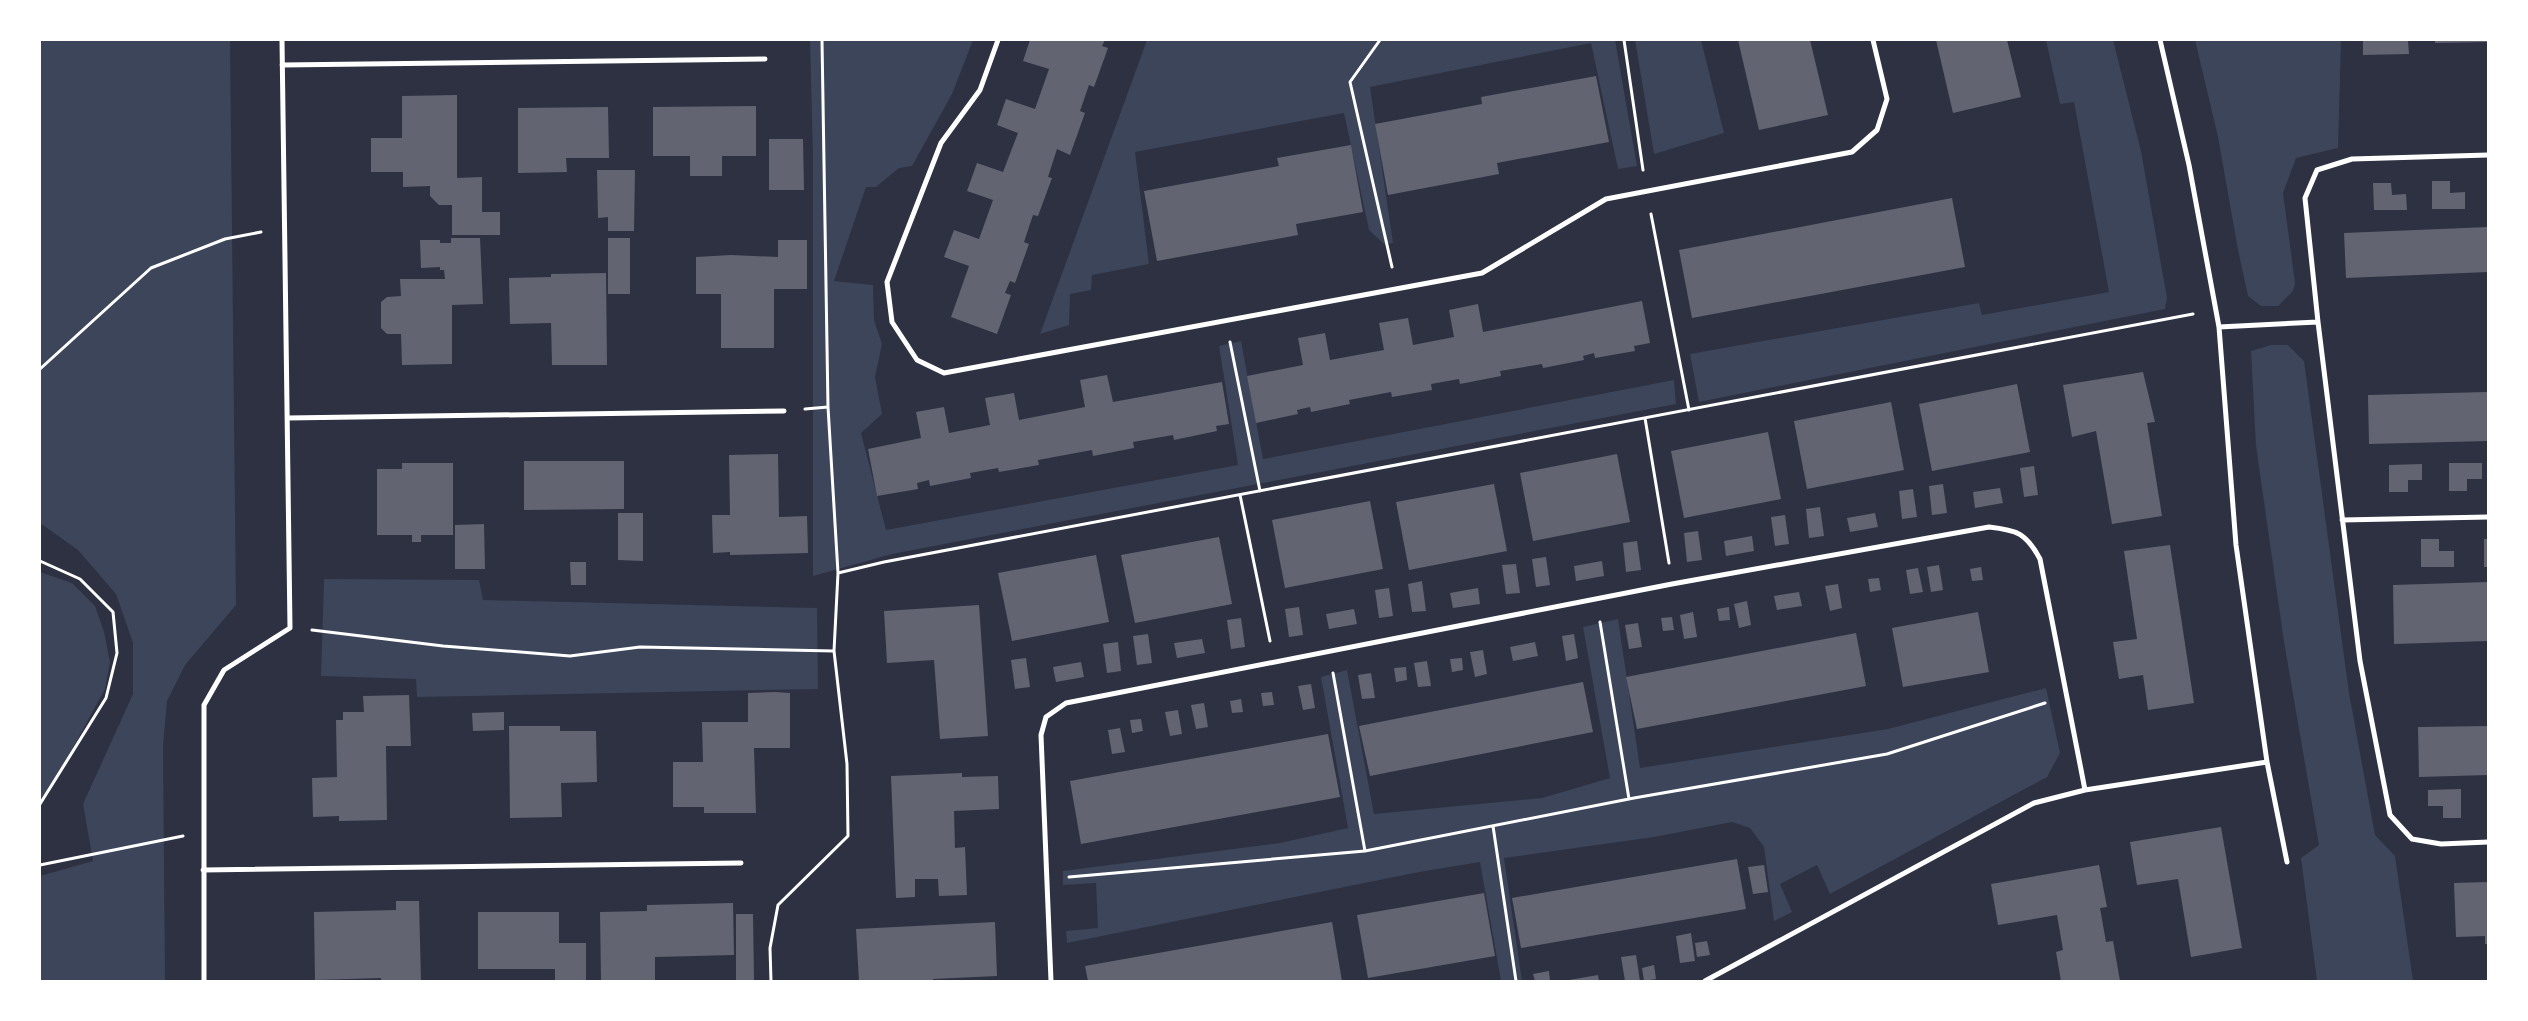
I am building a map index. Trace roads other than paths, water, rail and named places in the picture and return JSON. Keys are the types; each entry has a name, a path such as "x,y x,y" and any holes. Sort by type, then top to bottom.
{"street":[{"path":"204,981 204,705 224,670 290,628 282,40"},
{"path":"998,40 980,90 941,143 887,282 892,322 917,360 944,373 1482,273 1606,199 1852,152 1877,130 1887,99 1873,40"},
{"path":"2160,40 2189,165 2219,327 2236,545 2268,762 2287,862"},
{"path":"282,65 765,59"},
{"path":"2488,155 2352,159 2317,170 2305,198 2318,322 2360,661 2390,815 2412,839 2441,844 2488,842"},
{"path":"2219,327 2318,322"},
{"path":"287,418 784,410"},
{"path":"2342,520 2488,517"},
{"path":"1051,981 1041,735 1046,717 1066,703 1672,584 1989,527 2016,530 2032,544 2040,559 2084,790"},
{"path":"1705,981 2034,803 2084,790 2268,762"},
{"path":"203,870 741,863"}]}
